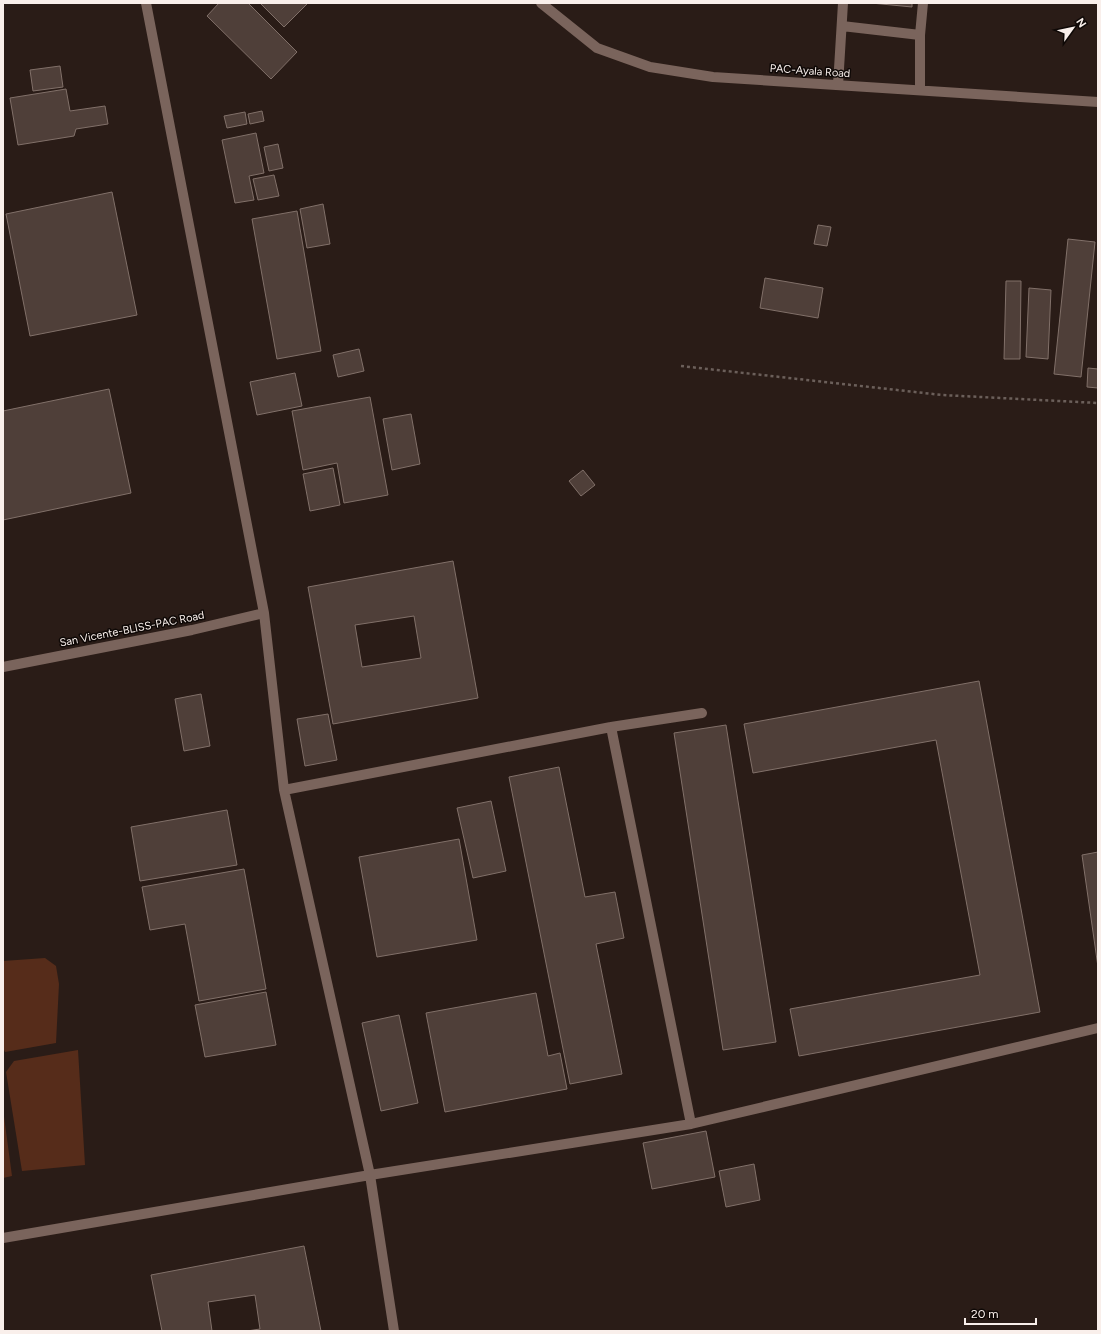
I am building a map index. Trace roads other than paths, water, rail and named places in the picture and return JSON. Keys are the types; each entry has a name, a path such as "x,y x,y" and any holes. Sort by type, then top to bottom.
{"street":[{"path":"146,3 264,613 284,790 370,1175 394,1331"},
{"name":"PAC-Ayala Road","path":"541,3 597,48 650,67 713,77 1098,102"},
{"path":"838,85 843,3"},
{"path":"920,90 920,35 923,3"},
{"path":"842,26 920,35"},
{"name":"San Vicente-BLISS-PAC Road","path":"3,667 192,630 264,613"},
{"path":"284,790 611,727 702,712"},
{"path":"611,727 691,1124"},
{"path":"3,1238 370,1175 691,1124 1098,1028"}]}
